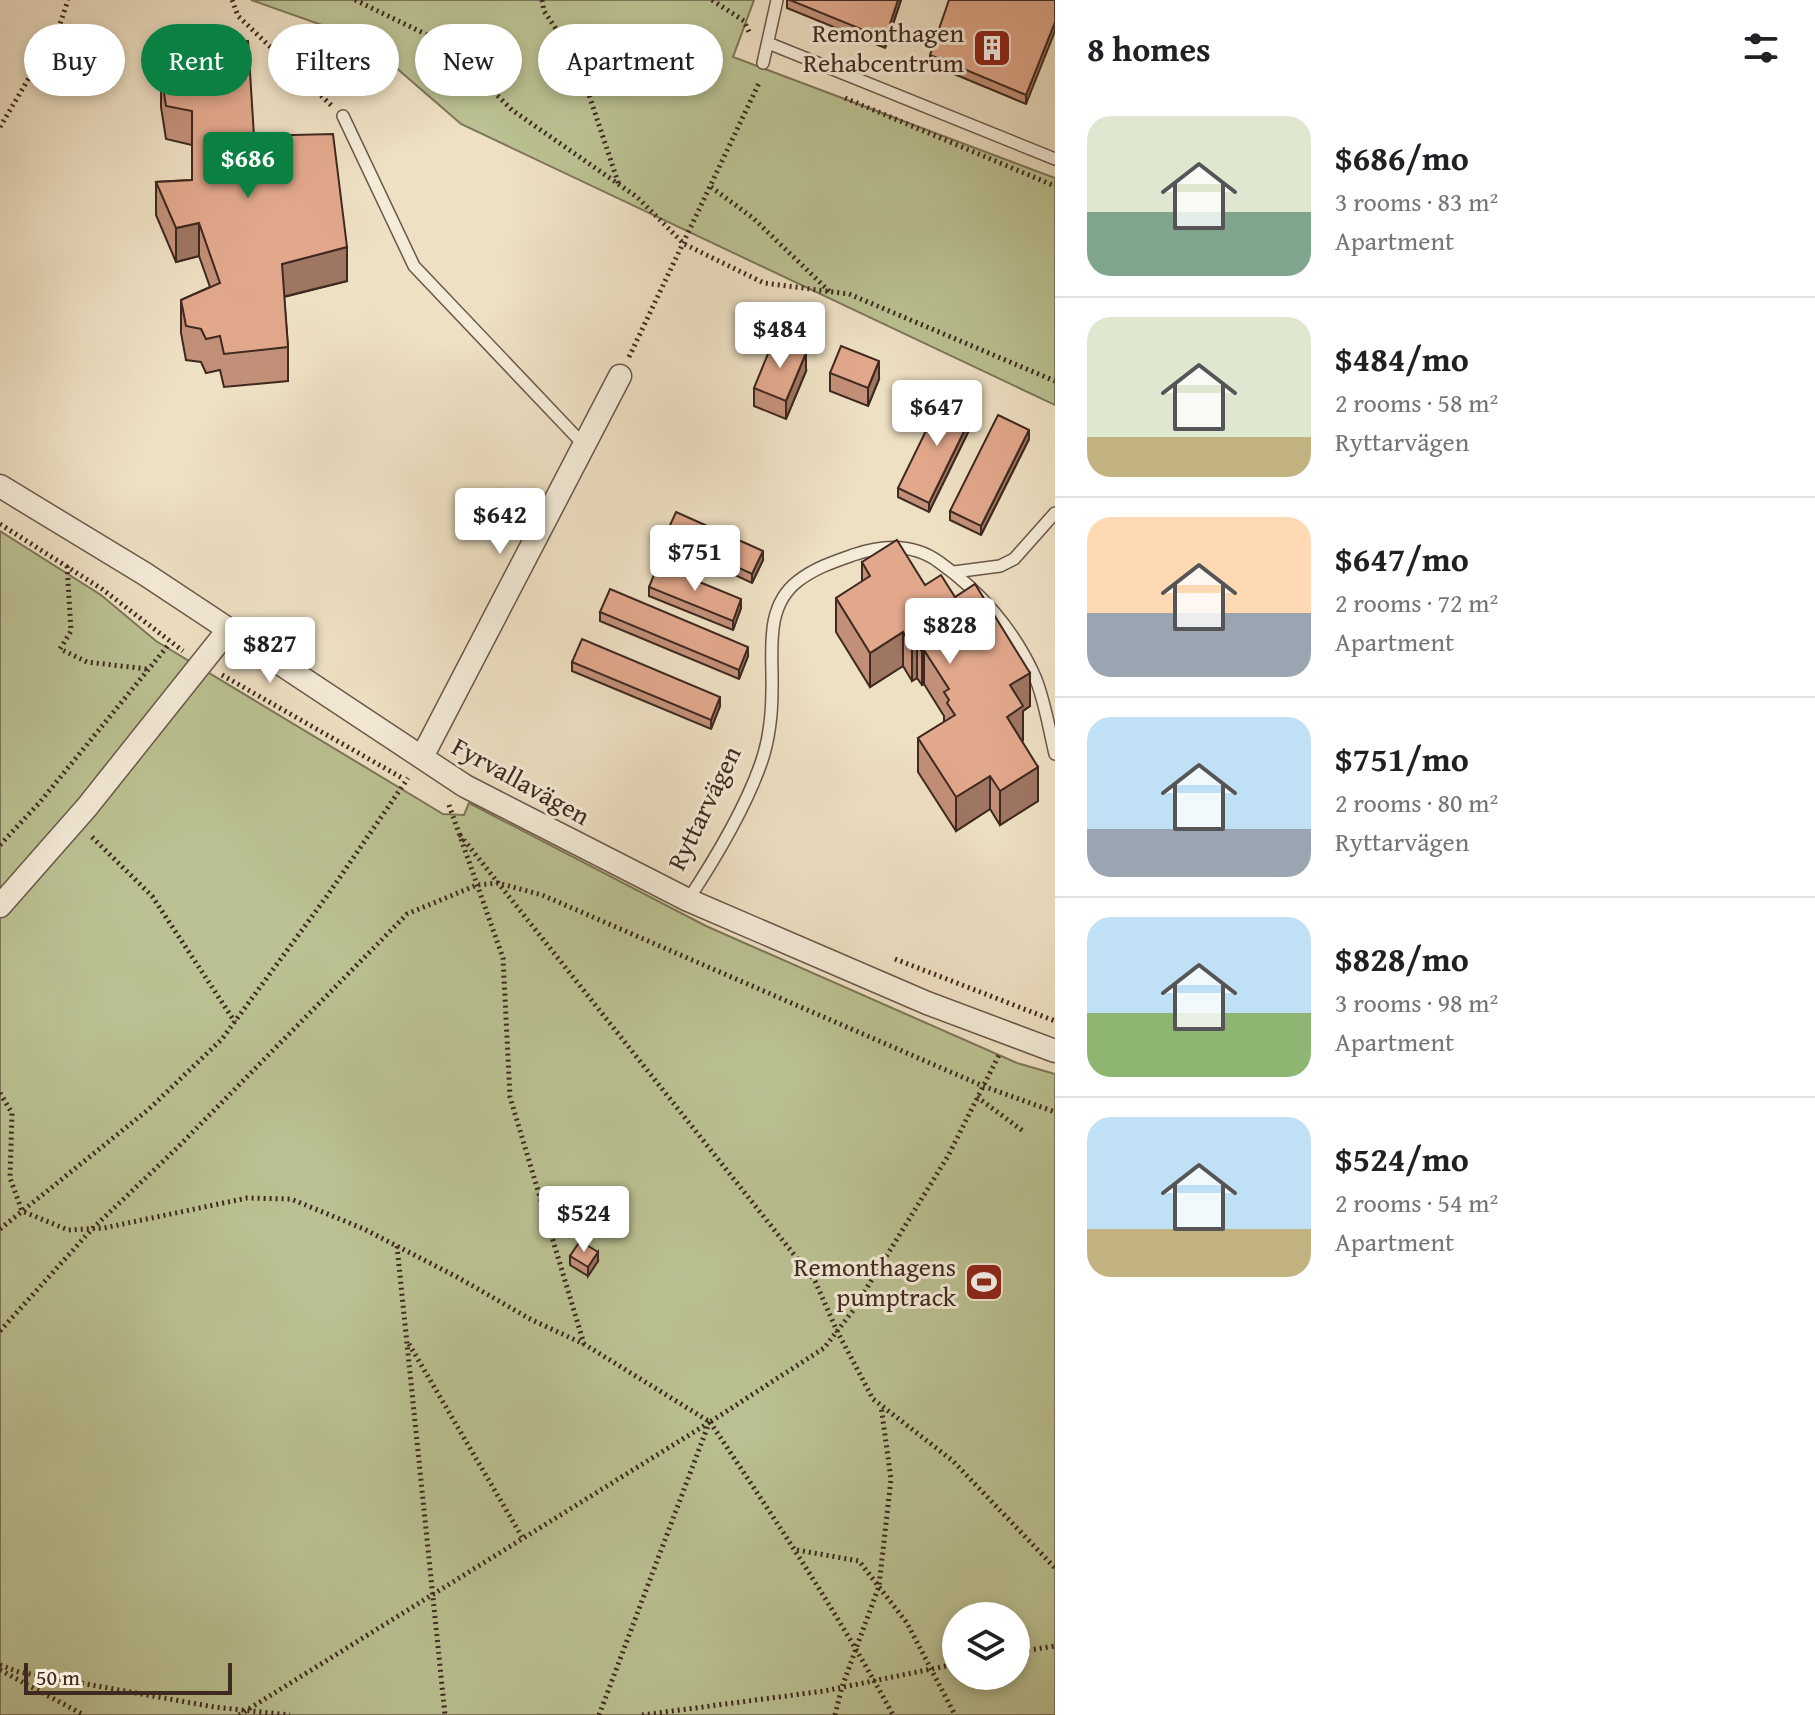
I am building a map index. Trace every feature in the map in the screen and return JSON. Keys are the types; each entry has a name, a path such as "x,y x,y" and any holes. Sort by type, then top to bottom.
{"street":[{"path":"422,757 620,376"},
{"name":"Fyrvallavägen","path":"0,486 145,574 465,786 688,900 927,1003 1055,1051"},
{"path":"0,906 75,820 228,630"}],"lane":[{"path":"763,63 777,0"},
{"path":"768,43 1055,159"},
{"path":"343,116 414,266 584,445"},
{"path":"954,572 1000,566 1014,559 1055,513"},
{"name":"Ryttarvägen","path":"688,900 731,827 760,766 768,735 772,690 771,632 779,604 795,583 816,569 871,549 889,547 910,548 930,555 954,572 1006,626 1023,652 1036,680 1055,754"}],"path":[{"path":"0,127 59,27 68,0"},
{"path":"232,0 238,16 343,116"},
{"path":"355,0 446,44 512,110 637,197 684,244 764,283 849,294 1055,381"},
{"path":"542,0 544,11 578,62 619,185"},
{"path":"620,376 760,82 763,63 744,21 712,0"},
{"path":"839,95 1055,186"},
{"path":"711,187 753,218 830,292"},
{"path":"67,566 71,631 60,649 87,662 148,669"},
{"path":"0,845 47,793 170,643"},
{"path":"0,1229 149,1109 222,1039 327,896 422,757"},
{"path":"449,804 503,958 510,1097 584,1344"},
{"path":"75,820 152,896 235,1022"},
{"path":"460,835 815,1281 873,1399 953,1461 1055,1568"},
{"path":"0,1331 92,1229 177,1148 407,914 477,885 498,883 542,895 983,1086 1055,1112"},
{"path":"239,1715 824,1348 886,1260 948,1156 1009,1034"},
{"path":"0,1093 12,1113 10,1178 22,1211 68,1230 92,1229 247,1198 291,1199 332,1214 397,1245 532,1320 584,1344 710,1422 857,1647 893,1715"},
{"path":"977,1097 1023,1131"},
{"path":"397,1245 445,1715"},
{"path":"406,1339 522,1537"},
{"path":"835,1715 842,1687 879,1586 891,1479 881,1405"},
{"path":"599,1715 710,1422"},
{"path":"796,1550 859,1561 907,1623 955,1715"},
{"path":"1030,1650 1055,1646"},
{"path":"642,1715 842,1687 942,1667"},
{"path":"0,1668 214,1707 290,1715"},
{"path":"0,1668 84,1715"}],"green space":[{"path":"251,0 754,0 733,57 1055,178 1055,405 461,124 429,96 522,96 522,24 415,24 415,84 399,70 399,24 319,24"},
{"path":"0,531 101,595 156,641 443,814 464,815 469,803 706,926 1017,1063 1055,1074 1055,1715 0,1715"}],"building":[{"name":"Remonthagen Rehabcentrum","path":"790,0 898,0 885,39"},
{"name":"Remonthagen Rehabcentrum","path":"949,0 1055,0 1055,22 1026,95 930,55"},
{"path":"164,96 251,96 254,136 333,134 347,247 282,264 288,347 224,354 220,336 206,339 201,329 186,326 181,300 220,283 199,223 176,228 156,182 192,180 192,111 166,106"},
{"path":"774,339 806,353 786,401 754,388"},
{"path":"841,346 879,361 868,388 830,373"},
{"path":"945,392 976,407 929,503 898,488"},
{"path":"998,415 1029,430 981,526 950,511"},
{"path":"676,512 763,551 752,574 666,534"},
{"path":"897,540 925,585 941,575 955,597 975,584 1030,673 1010,685 1023,706 1007,717 1038,767 1000,791 990,776 956,797 918,738 955,715 944,692 949,689 924,650 922,652 917,644 912,647 903,632 870,653 836,598 870,576 862,562"},
{"path":"658,565 741,599 733,621 649,587"},
{"path":"610,589 748,647 739,670 600,612"},
{"path":"582,639 720,697 711,720 572,662"},
{"path":"580,1241 598,1252 588,1267 570,1256"}],"place":[{"name":"Remonthagen Rehabcentrum","path":"992,48"},
{"name":"Remonthagens pumptrack","path":"984,1282"}]}
